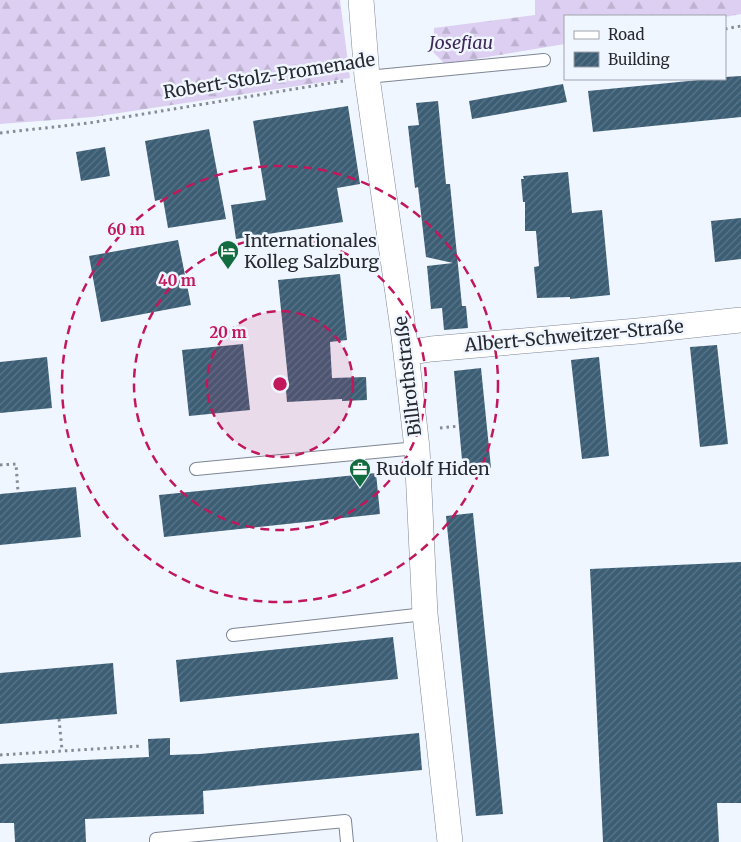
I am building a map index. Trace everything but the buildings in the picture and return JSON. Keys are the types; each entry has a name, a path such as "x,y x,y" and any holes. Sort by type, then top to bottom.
{"street":[{"name":"Billrothstraße","path":"361,0 367,77 406,353 417,448 424,614 450,842"},
{"name":"Albert-Schweitzer-Straße","path":"406,353 741,320"}],"lane":[{"name":"Robert-Stolz-Promenade","path":"367,77 544,60"},
{"path":"196,469 417,448"},
{"path":"233,635 424,614"},
{"path":"156,842 156,839 346,821 347,842"}],"path":[{"path":"726,29 741,26"},
{"name":"Robert-Stolz-Promenade","path":"0,133 89,123 367,77"},
{"path":"0,465 16,464 18,492"},
{"path":"60,719 62,750"},
{"path":"0,755 141,746"}],"green space":[{"path":"0,0 340,0 350,78 93,117 0,124"},
{"name":"Josefiau","path":"535,0 741,0 741,14 726,17 726,15 564,15 564,44 445,64 433,52 434,28 535,15"}],"place":[{"name":"Internationales Kolleg Salzburg","path":"228,270"},
{"name":"Rudolf Hiden","path":"360,488"}]}
